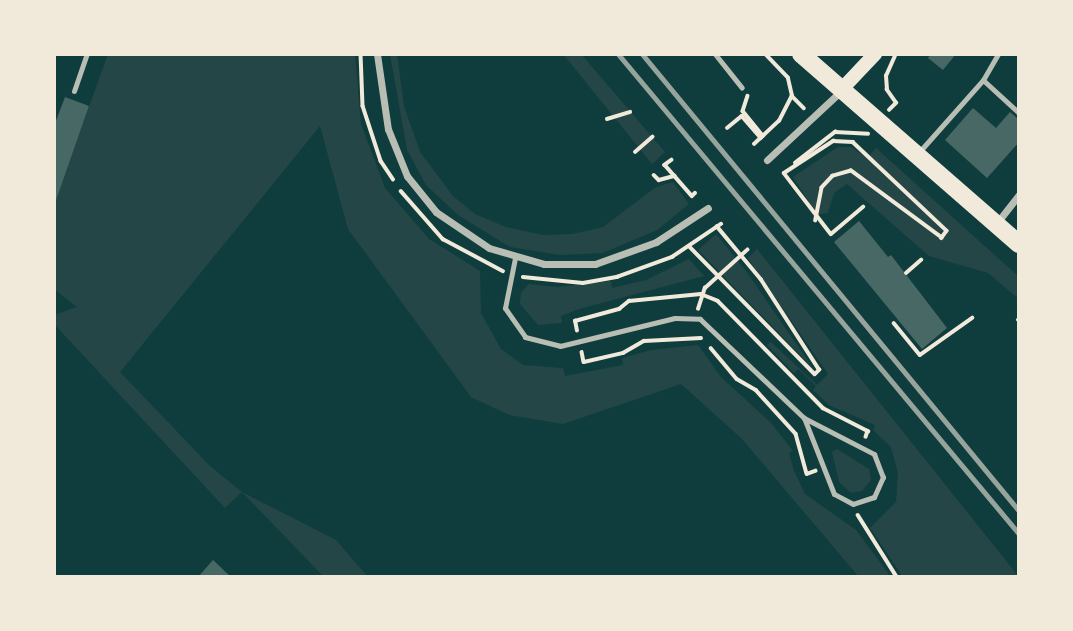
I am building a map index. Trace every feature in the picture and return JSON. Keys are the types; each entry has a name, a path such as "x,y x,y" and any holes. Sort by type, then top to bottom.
{"main road":[{"path":"801,54 1019,244"},
{"path":"841,90 875,54"}],"street":[{"path":"377,54 388,129 413,185 451,225 515,258 559,265 612,260 663,239 708,208"},
{"path":"767,160 841,90"},
{"path":"996,224 1019,195"}],"lane":[{"path":"74,91 88,54"},
{"path":"715,54 743,90"},
{"path":"915,156 983,80 998,54"},
{"path":"983,80 1019,113"},
{"path":"515,258 509,275 505,308 521,334 545,345 580,342 675,318 700,319 804,418 862,445 877,457 883,481 874,497 853,504 834,494 822,470 804,418"}],"path":[{"path":"360,54 367,117 381,161 409,205 443,239 509,275 583,283 635,272 690,247 719,225 819,370 816,374 690,247"},
{"path":"754,144 785,114 792,96 788,79 765,54"},
{"path":"896,54 887,65 886,80 896,103"},
{"path":"743,90 749,101 743,111 762,137"},
{"path":"607,119 630,112"},
{"path":"727,128 742,116 762,137"},
{"path":"782,174 835,132 865,137"},
{"path":"635,152 652,137"},
{"path":"782,174 833,141 850,141 947,231 942,238 851,171 833,176 822,188 817,219"},
{"path":"671,160 665,165 692,196 695,193"},
{"path":"782,174 831,234 863,208"},
{"path":"654,175 659,180 674,176"},
{"path":"712,282 747,250"},
{"path":"906,273 921,260"},
{"path":"822,470 807,474 796,434 756,390 737,379 704,339 644,341 623,353 584,362 575,321 619,310 629,301 701,294 718,301 823,408 868,431 862,445"},
{"path":"894,323 920,355 972,318"},
{"path":"853,504 863,530 897,577"}],"shaded area":[{"path":"108,54 355,54 361,124 385,188 429,239 480,271 481,313 501,349 523,365 563,368 565,376 623,365 622,358 651,350 698,345 721,377 771,423 793,451 789,453 794,471 805,494 856,530 891,577 859,577 742,439 681,384 563,424 509,415 471,397 348,229 320,126 120,372 210,466 242,492 225,508 54,324 54,315 77,307 54,289 54,204"},
{"path":"390,54 397,54 404,106 420,152 453,196 475,214 506,227 543,235 573,234 603,227 656,187 673,182 689,204 657,230 603,253 560,255 510,247 458,215 426,185 407,150"},
{"path":"563,54 581,54 665,152 652,164"},
{"path":"838,147 851,147 867,158 876,148 1019,277 1019,299 988,273 929,256 847,184 834,193 828,213 817,215 793,177"},
{"path":"716,234 746,271 813,368 698,250"},
{"path":"757,249 1019,577 903,577 870,528 896,502 898,473 891,447 873,430 875,425 829,405 813,390 816,386 798,369 794,373 767,345 771,342 817,385 828,374 748,258"},
{"path":"689,259 704,276 579,309 561,316 562,323 538,325 520,304 521,293 529,284 558,287 611,281 612,288 646,280"},
{"path":"837,449 869,469 871,480 862,491 851,493 839,482 832,452"},
{"path":"242,492 336,540 368,577 324,577"}],"building":[{"path":"931,54 956,54 943,70 928,58"},
{"path":"65,97 89,106 55,203 54,126"},
{"path":"973,108 996,128 1010,112 1019,120 1019,142 987,178 945,140"},
{"path":"859,221 888,257 891,255 947,328 922,349 834,242"},
{"path":"213,560 231,577 198,577"}],"railway":[{"path":"618,54 1019,534"},
{"path":"642,54 1019,511"}]}
